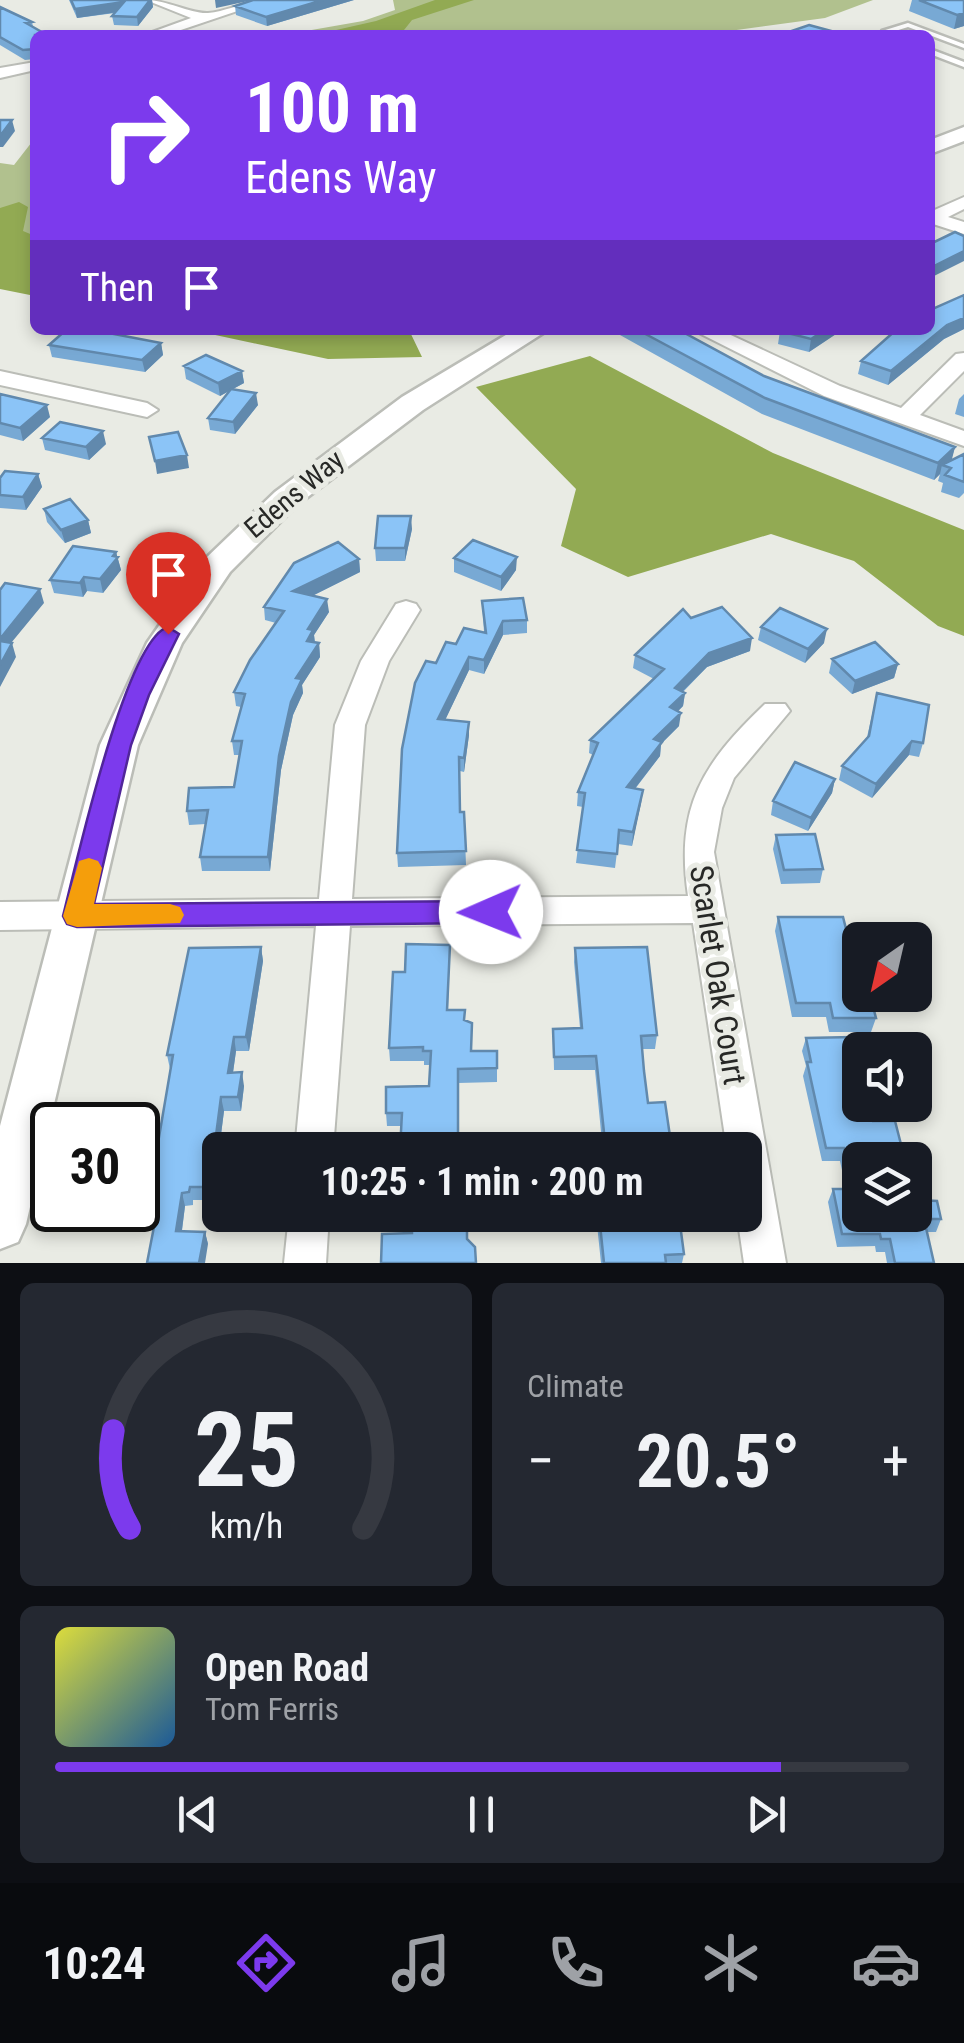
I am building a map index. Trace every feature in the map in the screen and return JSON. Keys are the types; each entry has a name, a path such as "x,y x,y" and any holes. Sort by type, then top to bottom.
{"street":[{"path":"152,0 205,18"},
{"path":"167,30 264,0"},
{"path":"0,73 30,67"},
{"path":"935,146 964,133"},
{"path":"935,216 964,202"},
{"name":"Edens Way","path":"0,1224 119,745 143,682 180,613 214,568 274,505 444,382 526,335"},
{"path":"712,335 818,385 964,439"},
{"path":"733,346 747,335"},
{"path":"904,418 964,360"},
{"path":"0,378 147,410"},
{"path":"315,1132 350,724 376,661 406,610"},
{"name":"Scarlet Oak Court","path":"765,1263 698,852 704,805 732,754 775,711"},
{"path":"0,916 706,908"},
{"path":"305,1263 307,1232"}],"lane":[{"path":"890,30 908,25 921,30"},
{"path":"935,35 964,46"},
{"path":"935,48 964,39"},
{"path":"935,52 964,65"}],"shaded area":[{"path":"393,0 873,0 825,18 737,30 312,30 363,21 395,10"},
{"path":"435,0 474,0 412,20 404,30 336,30"},
{"path":"30,144 30,272 0,267 0,163 14,165"},
{"path":"19,202 28,207 23,231 30,234 30,295 0,289 0,208"},
{"path":"215,335 411,335 422,357 328,359"},
{"path":"590,356 773,453 964,530 964,636 938,626 854,561 771,534 628,577 561,546 576,489 476,387"}],"building":[{"path":"71,0 150,0 137,17 112,16 124,2 75,9"},
{"path":"253,0 323,0 266,17 235,6"},
{"path":"919,0 964,0 964,13 957,15"},
{"path":"0,7 32,22 26,23 38,30 30,30 30,49 23,50 0,37"},
{"path":"809,25 828,30 794,30"},
{"path":"0,120 12,120 0,136"},
{"path":"955,232 964,236 964,251 935,266 935,242"},
{"path":"964,295 964,318 935,335 935,308"},
{"path":"60,335 119,335 161,343 142,360 49,345"},
{"path":"647,335 688,335 764,376 955,447 938,463 765,398"},
{"path":"890,335 935,335 891,371 861,361"},
{"path":"206,355 242,371 218,383 184,366"},
{"path":"231,389 256,393 233,422 208,418"},
{"path":"0,394 47,405 20,428 0,423"},
{"path":"60,422 103,431 86,447 42,438"},
{"path":"178,432 187,455 155,461 149,437"},
{"path":"964,454 964,482 945,475 951,468 942,465"},
{"path":"5,471 38,474 23,497 0,495 0,478"},
{"path":"70,499 88,520 61,530 44,509"},
{"path":"378,516 411,516 405,548 375,548"},
{"path":"473,540 517,557 501,577 454,558"},
{"path":"338,542 359,559 293,591 327,599 308,629 313,630 307,641 319,643 296,678 302,679 291,702 279,756 268,857 200,857 208,810 187,811 189,788 234,787 242,741 232,741 245,694 234,692 250,660 284,611 264,607 294,563"},
{"path":"73,546 116,552 113,556 118,557 100,579 84,577 80,583 50,580"},
{"path":"5,583 40,589 0,639 0,590"},
{"path":"523,598 527,620 503,621 484,660 469,657 438,719 469,722 464,758 459,757 460,812 464,812 466,851 397,853 402,749 415,683 426,661 436,663 446,642 456,644 464,628 486,633 482,601"},
{"path":"722,607 752,638 709,653 675,688 685,693 670,707 681,713 654,739 662,742 627,787 643,790 633,832 619,830 617,854 577,850 585,793 578,792 598,743 590,740 664,669 635,655 683,609 691,618"},
{"path":"780,608 827,629 808,649 761,627"},
{"path":"0,641 12,643 0,665"},
{"path":"875,642 898,664 855,681 832,659"},
{"path":"877,693 929,705 923,743 912,741 876,784 842,766 869,736"},
{"path":"795,762 835,779 811,818 773,801"},
{"path":"815,834 823,869 784,870 776,835"},
{"path":"778,917 843,917 842,1012 874,1012 876,1018 833,1018 830,1003 796,1003"},
{"path":"406,944 450,945 447,1010 465,1010 464,1020 472,1023 471,1051 497,1051 497,1068 458,1069 458,1132 401,1132 402,1113 386,1113 386,1087 429,1086 431,1051 423,1051 423,1047 389,1048 393,972 405,972"},
{"path":"261,947 246,1037 234,1037 228,1073 242,1072 238,1097 221,1097 216,1132 202,1132 202,1187 190,1187 189,1192 182,1193 176,1231 205,1232 199,1263 147,1263 153,1232 160,1232 160,1131 173,1055 167,1055 189,948"},
{"path":"647,947 657,1035 641,1036 644,1071 648,1103 665,1102 669,1132 604,1132 596,1056 554,1057 553,1029 582,1028 575,948"},
{"path":"842,1037 842,1122 895,1122 900,1142 842,1142 842,1148 826,1148 807,1062 811,1062 806,1038"},
{"path":"833,1189 842,1189 842,1232 927,1232 934,1263 895,1263 890,1239 881,1239 880,1234 842,1234"},
{"path":"932,1201 937,1201 941,1219 932,1219"},
{"path":"467,1232 467,1239 475,1247 476,1263 381,1263 382,1234"},
{"path":"601,1232 681,1232 684,1254 665,1255 666,1263 604,1263"}],"slow traffic":[{"path":"89,868 77,916 170,915"}],"route":[{"path":"168,634 137,695 119,745 77,916 491,912"}]}
